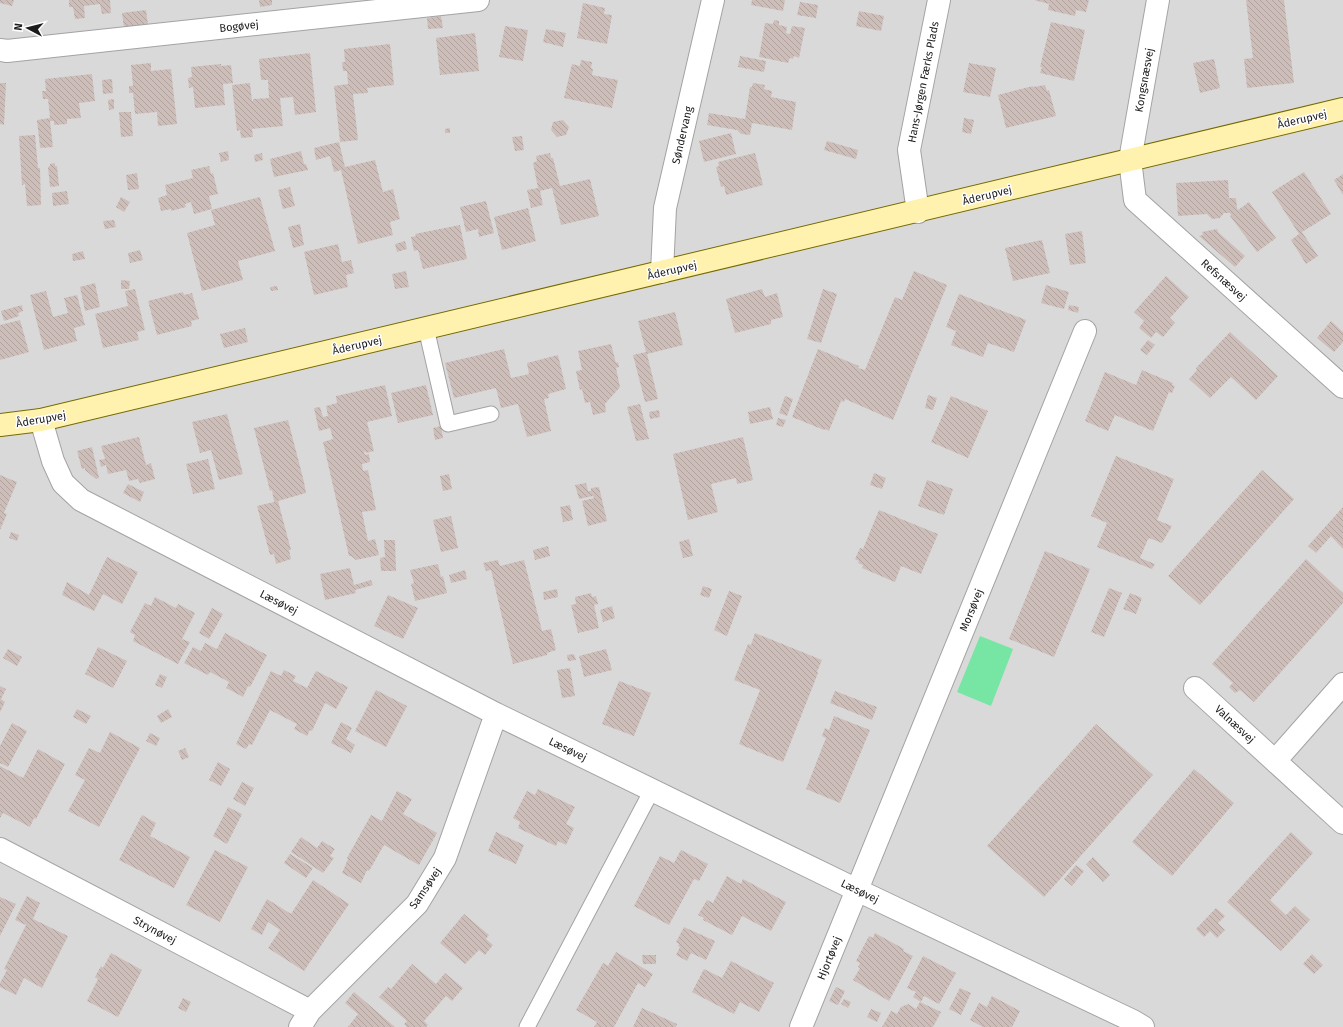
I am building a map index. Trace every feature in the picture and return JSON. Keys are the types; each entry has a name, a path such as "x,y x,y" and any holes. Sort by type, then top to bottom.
{"street":[{"name":"Bogøvej","path":"0,50 15,50 478,0"},
{"name":"Søndervang","path":"662,272 665,208 713,0"},
{"name":"Hans-Jørgen Færks Plads","path":"918,212 909,150 939,0"},
{"name":"Kongsnæsvej","path":"1130,160 1158,0"},
{"name":"Åderupvej","path":"0,425 41,420 918,212 1343,109"},
{"name":"Refsnæsvej","path":"1130,160 1135,200 1343,388"},
{"name":"Morsøvej","path":"856,890 1085,331"},
{"name":"Læsøvej","path":"41,420 53,461 63,483 81,500 496,714 856,890 1133,1020 1143,1027"},
{"path":"1275,761 1343,684"},
{"name":"Valnæsvej","path":"1195,688 1343,823"},
{"name":"Samsøvej","path":"305,1019 417,904 445,858 496,714"},
{"name":"Strynøvej","path":"0,849 305,1019"},
{"name":"Hjortøvej","path":"801,1027 856,890"}],"lane":[{"path":"426,328 448,424 491,414"},
{"path":"527,1027 652,790"}],"shaded area":[{"path":"0,0 1343,0 1343,1027 0,1027"}],"green space":[{"path":"980,636 1013,649 991,706 957,692"}],"building":[{"path":"0,0 14,0 12,6 0,3"},
{"path":"69,0 110,0 111,13 102,14 100,4 84,6 85,18 75,19 73,7 69,7"},
{"path":"259,0 272,0 272,5 260,7"},
{"path":"752,0 785,0 783,11 751,5"},
{"path":"1034,0 1089,0 1086,12 1076,10 1075,16 1048,10 1049,4"},
{"path":"1246,0 1284,0 1294,83 1247,88 1244,59 1253,58"},
{"path":"800,2 818,5 816,18 797,15"},
{"path":"583,3 605,8 604,14 612,15 607,44 577,38"},
{"path":"146,10 148,25 124,28 122,13"},
{"path":"859,11 884,16 881,31 856,26"},
{"path":"441,16 443,28 428,29 427,18"},
{"path":"774,20 779,21 779,25 787,27 786,33 790,34 792,26 805,28 799,58 794,56 793,59 790,58 788,63 759,57 765,23 773,24"},
{"path":"1051,22 1085,30 1074,81 1040,73 1042,67 1040,67"},
{"path":"505,26 528,30 523,61 499,57"},
{"path":"546,29 566,33 563,47 543,42"},
{"path":"475,33 479,71 440,75 436,38"},
{"path":"390,44 394,85 367,88 368,93 353,94 358,140 340,142 334,86 348,84 347,71 343,71 342,62 345,62 344,49"},
{"path":"310,53 316,112 295,115 293,97 280,98 283,126 252,129 253,137 241,138 240,130 237,131 232,85 250,83 252,101 253,99 269,98 268,80 261,80 259,59"},
{"path":"740,56 766,61 764,72 738,67"},
{"path":"1214,59 1220,88 1200,93 1193,63"},
{"path":"581,60 592,62 592,75 618,80 612,108 564,98 572,64 580,66"},
{"path":"151,63 151,71 171,69 177,124 158,126 157,112 135,114 133,93 129,93 129,86 133,86 131,65"},
{"path":"969,63 996,68 990,97 963,92"},
{"path":"221,64 221,66 231,65 233,83 223,84 225,105 195,108 193,87 189,88 188,78 192,77 191,67"},
{"path":"92,74 95,101 79,103 81,118 67,119 67,124 54,125 54,121 50,121 53,147 40,148 37,120 50,118 48,99 43,99 42,91 46,91 45,79"},
{"path":"112,79 113,93 103,94 102,80"},
{"path":"0,83 6,83 4,125 0,124"},
{"path":"753,83 765,85 764,89 772,91 771,97 796,102 792,130 752,123 750,135 741,134 737,130 707,125 709,113 745,119 750,87 752,87"},
{"path":"1045,85 1047,91 1049,90 1056,116 1006,128 998,95 1033,86"},
{"path":"114,99 114,109 109,110 108,100"},
{"path":"119,112 131,112 133,136 121,137"},
{"path":"964,118 974,120 971,134 962,132"},
{"path":"563,120 569,127 566,135 557,137 551,130 553,122"},
{"path":"450,128 450,133 445,133 445,129"},
{"path":"731,133 736,154 704,162 699,141"},
{"path":"35,135 38,168 40,168 41,205 27,206 25,184 22,185 19,136"},
{"path":"522,136 524,150 515,151 512,137"},
{"path":"827,141 858,150 856,159 824,150"},
{"path":"339,142 345,167 375,160 383,192 393,189 400,219 390,222 393,235 358,244 341,170 334,172 330,156 316,160 314,148"},
{"path":"228,151 229,160 221,162 219,153"},
{"path":"301,151 304,164 306,164 308,170 274,177 270,159"},
{"path":"262,153 263,160 255,162 254,155"},
{"path":"550,153 551,158 553,158 560,186 590,179 599,216 561,225 552,188 540,191 543,205 531,208 527,190 538,188 533,163 537,161 536,156"},
{"path":"755,153 763,185 726,195 724,186 721,187 716,167 719,166 718,162"},
{"path":"55,163 55,166 57,166 59,186 50,187 48,167 50,164"},
{"path":"209,166 211,174 213,173 218,194 209,196 212,209 194,214 191,202 185,204 186,207 171,211 171,209 161,211 158,198 167,195 165,185 193,178 191,170"},
{"path":"1304,172 1331,214 1302,232 1318,256 1306,264 1291,240 1299,234 1272,192"},
{"path":"137,173 139,189 128,190 126,175"},
{"path":"1343,174 1343,195 1334,180"},
{"path":"1228,180 1229,198 1236,198 1238,210 1249,202 1276,238 1257,252 1230,216 1230,213 1224,213 1220,218 1212,219 1207,214 1178,216 1176,183"},
{"path":"290,187 295,206 283,209 278,190"},
{"path":"67,191 69,204 53,206 52,193"},
{"path":"121,197 130,202 124,212 116,207"},
{"path":"260,197 275,251 238,261 243,280 202,291 187,233 215,225 211,210"},
{"path":"486,201 494,233 479,237 478,229 466,232 460,207"},
{"path":"528,208 536,241 502,250 494,217"},
{"path":"114,220 116,227 105,229 103,221"},
{"path":"300,224 304,245 293,248 288,227"},
{"path":"460,225 467,259 423,269 418,250 414,251 411,237 416,236 415,234"},
{"path":"1217,229 1218,232 1245,256 1235,267 1199,236 1203,235 1202,232"},
{"path":"1082,231 1086,263 1070,265 1065,234"},
{"path":"1042,240 1050,273 1013,281 1005,248"},
{"path":"405,241 407,249 397,252 395,244"},
{"path":"338,244 342,262 351,260 354,273 346,275 348,287 314,295 304,252"},
{"path":"140,250 143,260 130,263 128,253"},
{"path":"83,251 85,259 73,261 72,254"},
{"path":"406,271 409,287 395,289 392,274"},
{"path":"914,271 947,285 893,420 845,399 844,402 841,401 829,431 792,417 818,349 859,366 858,368 865,370 895,297 902,300"},
{"path":"1166,276 1189,297 1170,318 1175,323 1163,337 1156,332 1151,338 1139,328 1144,321 1134,312"},
{"path":"121,280 130,281 129,289 121,289"},
{"path":"95,283 100,307 85,311 80,287"},
{"path":"1046,285 1069,292 1064,309 1041,303"},
{"path":"277,286 278,290 271,291 270,287"},
{"path":"135,289 145,330 137,332 139,340 103,348 95,314 128,306 125,291"},
{"path":"762,289 765,297 777,293 783,317 771,320 771,324 735,333 726,299"},
{"path":"823,289 837,294 821,343 807,339"},
{"path":"46,291 53,317 68,313 64,298 77,295 85,325 74,328 77,341 44,350 30,295"},
{"path":"183,292 184,295 192,293 199,319 191,321 192,326 157,335 148,301"},
{"path":"959,294 1026,320 1014,352 988,343 983,357 951,345 956,331 946,327"},
{"path":"22,305 23,311 18,313 19,316 4,321 1,311"},
{"path":"1069,305 1079,307 1078,313 1068,310"},
{"path":"675,312 683,345 647,354 658,399 645,402 633,355 646,352 638,321"},
{"path":"20,320 29,352 0,360 0,325"},
{"path":"1331,321 1343,332 1343,342 1334,352 1317,338"},
{"path":"245,328 248,342 224,348 220,334"},
{"path":"1230,332 1278,376 1256,400 1231,377 1210,398 1189,379 1197,370 1196,368"},
{"path":"1148,340 1155,345 1147,355 1140,350"},
{"path":"611,344 616,363 618,362 619,367 616,368 620,387 605,404 606,412 593,415 590,402 585,403 582,389 580,390 576,371 582,370 578,351"},
{"path":"504,349 511,378 529,374 527,363 558,355 566,389 548,394 549,398 544,399 551,431 527,437 518,404 501,408 496,388 454,398 445,363"},
{"path":"1142,370 1173,383 1172,385 1175,386 1172,393 1169,392 1153,431 1115,415 1108,431 1085,421 1105,372 1136,385"},
{"path":"385,385 392,416 367,422 374,451 364,452 365,455 369,454 370,462 362,464 363,471 368,470 376,510 362,512 368,541 375,539 379,555 356,560 349,556 323,442 333,439 330,428 319,431 314,408 320,407 323,417 328,416 326,406 337,403 336,396"},
{"path":"426,385 433,415 398,423 391,393"},
{"path":"928,395 937,398 933,410 925,408"},
{"path":"785,396 793,399 787,416 779,413"},
{"path":"951,396 988,411 968,458 931,442"},
{"path":"640,404 649,439 636,441 627,407"},
{"path":"770,407 773,419 750,424 748,412"},
{"path":"659,410 660,417 650,419 649,412"},
{"path":"227,414 243,474 219,480 211,450 200,453 192,422"},
{"path":"778,418 786,420 783,427 776,425"},
{"path":"288,420 306,493 278,501 291,550 289,550 291,559 276,564 274,554 270,555 257,506 274,502 272,490 270,491 254,428"},
{"path":"441,426 443,438 435,440 433,428"},
{"path":"139,437 146,465 151,463 155,479 140,483 138,479 129,481 126,470 108,474 106,465 101,467 99,460 105,459 101,446"},
{"path":"743,437 753,480 737,484 736,478 711,484 718,512 688,520 673,454"},
{"path":"92,447 99,478 96,479 85,470 85,468 82,469 77,451"},
{"path":"1116,456 1174,479 1157,520 1172,526 1162,543 1149,538 1149,540 1148,539 1140,558 1155,564 1152,569 1097,547 1107,523 1091,516"},
{"path":"208,459 215,489 193,494 186,464"},
{"path":"1262,470 1294,499 1200,605 1168,576"},
{"path":"874,473 886,478 882,489 870,485"},
{"path":"449,474 452,489 443,491 440,476"},
{"path":"0,475 17,482 4,513 7,514 0,530"},
{"path":"927,480 953,489 944,515 918,506"},
{"path":"586,483 588,491 591,491 591,488 599,487 607,521 588,526 582,501 594,498 593,496 579,499 575,485"},
{"path":"128,484 144,492 140,502 123,493"},
{"path":"570,505 573,520 563,522 560,507"},
{"path":"1343,507 1343,549 1331,536 1316,553 1308,546"},
{"path":"879,510 938,534 921,574 901,566 895,582 862,568 863,565 858,563 859,561 855,559 860,548 863,549"},
{"path":"451,516 458,548 441,552 433,520"},
{"path":"11,532 19,535 17,541 9,538"},
{"path":"689,539 693,556 683,558 679,542"},
{"path":"384,540 395,540 396,571 381,571 380,558 385,557"},
{"path":"548,546 550,556 535,560 533,550"},
{"path":"1045,551 1090,569 1054,657 1009,639"},
{"path":"107,557 138,572 122,604 103,594 94,611 62,595 67,582 89,595"},
{"path":"1306,559 1343,593 1343,603 1254,702 1240,690 1235,693 1229,687 1233,683 1212,664"},
{"path":"498,560 500,566 524,560 542,631 551,629 556,650 547,653 547,655 513,664 491,570 486,571 483,563"},
{"path":"438,564 441,577 443,576 447,593 415,601 411,584 414,583 410,570"},
{"path":"350,568 354,585 371,580 373,585 355,590 356,593 325,600 320,574"},
{"path":"465,570 467,579 451,583 449,575"},
{"path":"703,586 712,589 709,598 700,595"},
{"path":"1109,588 1122,593 1104,637 1091,632"},
{"path":"557,589 558,597 544,600 543,592"},
{"path":"729,591 742,596 727,636 714,630"},
{"path":"591,593 592,597 596,596 598,604 594,605 599,628 578,633 571,605 576,604 575,597"},
{"path":"1130,593 1142,598 1136,614 1123,609"},
{"path":"388,595 418,608 403,639 374,626"},
{"path":"155,597 176,608 178,604 195,613 182,639 190,642 178,664 133,641 135,635 130,632 145,603 151,606"},
{"path":"612,606 615,618 603,622 600,610"},
{"path":"212,608 223,614 209,639 199,633"},
{"path":"225,633 267,655 243,697 226,688 229,682 210,672 208,675 184,663 193,647 201,651 205,643 217,649"},
{"path":"755,633 822,660 783,762 739,744 760,690 734,680 748,644 751,645"},
{"path":"98,647 127,661 113,688 85,674"},
{"path":"8,649 22,657 17,666 3,658"},
{"path":"606,649 612,670 584,677 579,656"},
{"path":"574,654 576,660 568,661 567,655"},
{"path":"570,668 575,696 562,698 557,670"},
{"path":"284,670 296,676 293,681 307,688 316,671 348,687 336,709 325,703 312,731 310,730 307,736 294,729 297,724 270,710 252,745 249,744 246,749 236,744 271,671 281,676"},
{"path":"160,674 167,677 162,688 155,685"},
{"path":"619,681 651,693 634,736 602,724"},
{"path":"0,686 6,689 1,699 5,702 0,712"},
{"path":"376,690 407,706 386,747 355,731"},
{"path":"835,691 877,707 872,720 830,703"},
{"path":"77,709 91,716 86,724 73,717"},
{"path":"168,709 172,717 161,723 157,716"},
{"path":"834,716 870,730 840,803 806,789 826,738 822,736 825,728 829,730"},
{"path":"341,722 352,728 346,739 355,745 351,753 331,743"},
{"path":"12,723 27,731 8,767 0,763 0,746"},
{"path":"1096,724 1153,775 1044,897 987,846"},
{"path":"110,732 140,748 99,827 68,811 85,780 75,775 89,748 100,753"},
{"path":"150,733 160,738 156,746 146,741"},
{"path":"185,748 189,757 182,760 178,751"},
{"path":"38,749 65,764 36,819 34,818 30,827 3,813 0,818 0,766 23,778"},
{"path":"218,762 230,769 221,786 209,780"},
{"path":"1194,769 1234,803 1172,876 1132,842"},
{"path":"242,782 254,788 245,806 233,799"},
{"path":"538,789 575,807 566,824 574,828 566,845 558,841 556,846 518,828 520,822 513,818 527,791 535,795"},
{"path":"397,791 412,799 403,814 437,833 419,865 384,845 369,871 367,870 361,883 342,873 348,859 347,858 371,815 382,821"},
{"path":"228,807 242,814 227,844 213,836"},
{"path":"142,815 156,823 150,836 190,857 174,888 119,860"},
{"path":"496,832 524,845 516,864 488,851"},
{"path":"1291,832 1313,853 1270,900 1286,915 1295,906 1310,920 1281,951 1227,902"},
{"path":"301,837 317,848 322,841 335,849 330,856 334,858 323,873 291,852"},
{"path":"215,850 248,867 220,922 186,905"},
{"path":"681,850 708,864 699,881 694,879 669,925 634,906 660,856 674,863"},
{"path":"290,854 313,868 306,878 284,863"},
{"path":"1093,857 1110,875 1103,882 1086,864"},
{"path":"1076,865 1084,871 1072,886 1064,879"},
{"path":"727,876 741,884 743,879 786,902 771,931 742,916 732,935 703,920 704,918 698,915 707,900 713,903"},
{"path":"313,880 349,904 304,971 268,948 280,930 268,922 262,935 251,929 267,899 291,914"},
{"path":"27,896 40,903 33,919 68,936 42,988 24,978 16,995 0,987 0,983 7,970 4,969 26,925 15,920"},
{"path":"0,897 16,904 0,936"},
{"path":"1216,908 1225,916 1218,923 1225,930 1217,938 1210,931 1204,937 1196,929"},
{"path":"464,914 489,935 486,939 493,945 485,955 479,950 465,964 440,943"},
{"path":"684,927 715,941 706,960 691,953 687,961 676,955 680,947 676,942"},
{"path":"875,933 904,949 903,951 913,956 889,1001 853,980 860,968 858,967 860,963 856,961 869,936 873,938"},
{"path":"616,952 653,974 645,987 638,983 614,1027 594,1027 597,1022 576,1010 603,963 608,966"},
{"path":"111,953 142,970 118,1017 87,1001 98,979 95,977 101,966 103,968"},
{"path":"1312,954 1323,965 1314,974 1303,964"},
{"path":"642,955 656,955 656,964 643,964"},
{"path":"923,956 956,973 939,1004 924,996 921,1002 913,997 916,992 907,988"},
{"path":"731,961 774,983 759,1012 740,1002 734,1014 692,992 704,969 722,978"},
{"path":"412,964 436,984 445,973 463,988 452,1001 446,996 424,1021 428,1025 426,1027 407,1027 404,1024 407,1021 379,997 388,987 391,989"},
{"path":"836,987 845,991 838,1005 829,1001"},
{"path":"960,988 971,993 961,1015 949,1009"},
{"path":"354,992 395,1027 348,1027 358,1014 345,1003"},
{"path":"992,996 1020,1011 1012,1027 983,1027 970,1020 979,1003 987,1007"},
{"path":"183,998 191,1002 186,1012 178,1008"},
{"path":"844,999 851,1002 848,1008 841,1004"},
{"path":"920,1002 941,1012 933,1027 882,1027 891,1011 897,1014 901,1007 908,1004 916,1009"},
{"path":"642,1008 677,1024 676,1027 633,1027"},
{"path":"871,1009 881,1013 877,1022 867,1017"}]}
